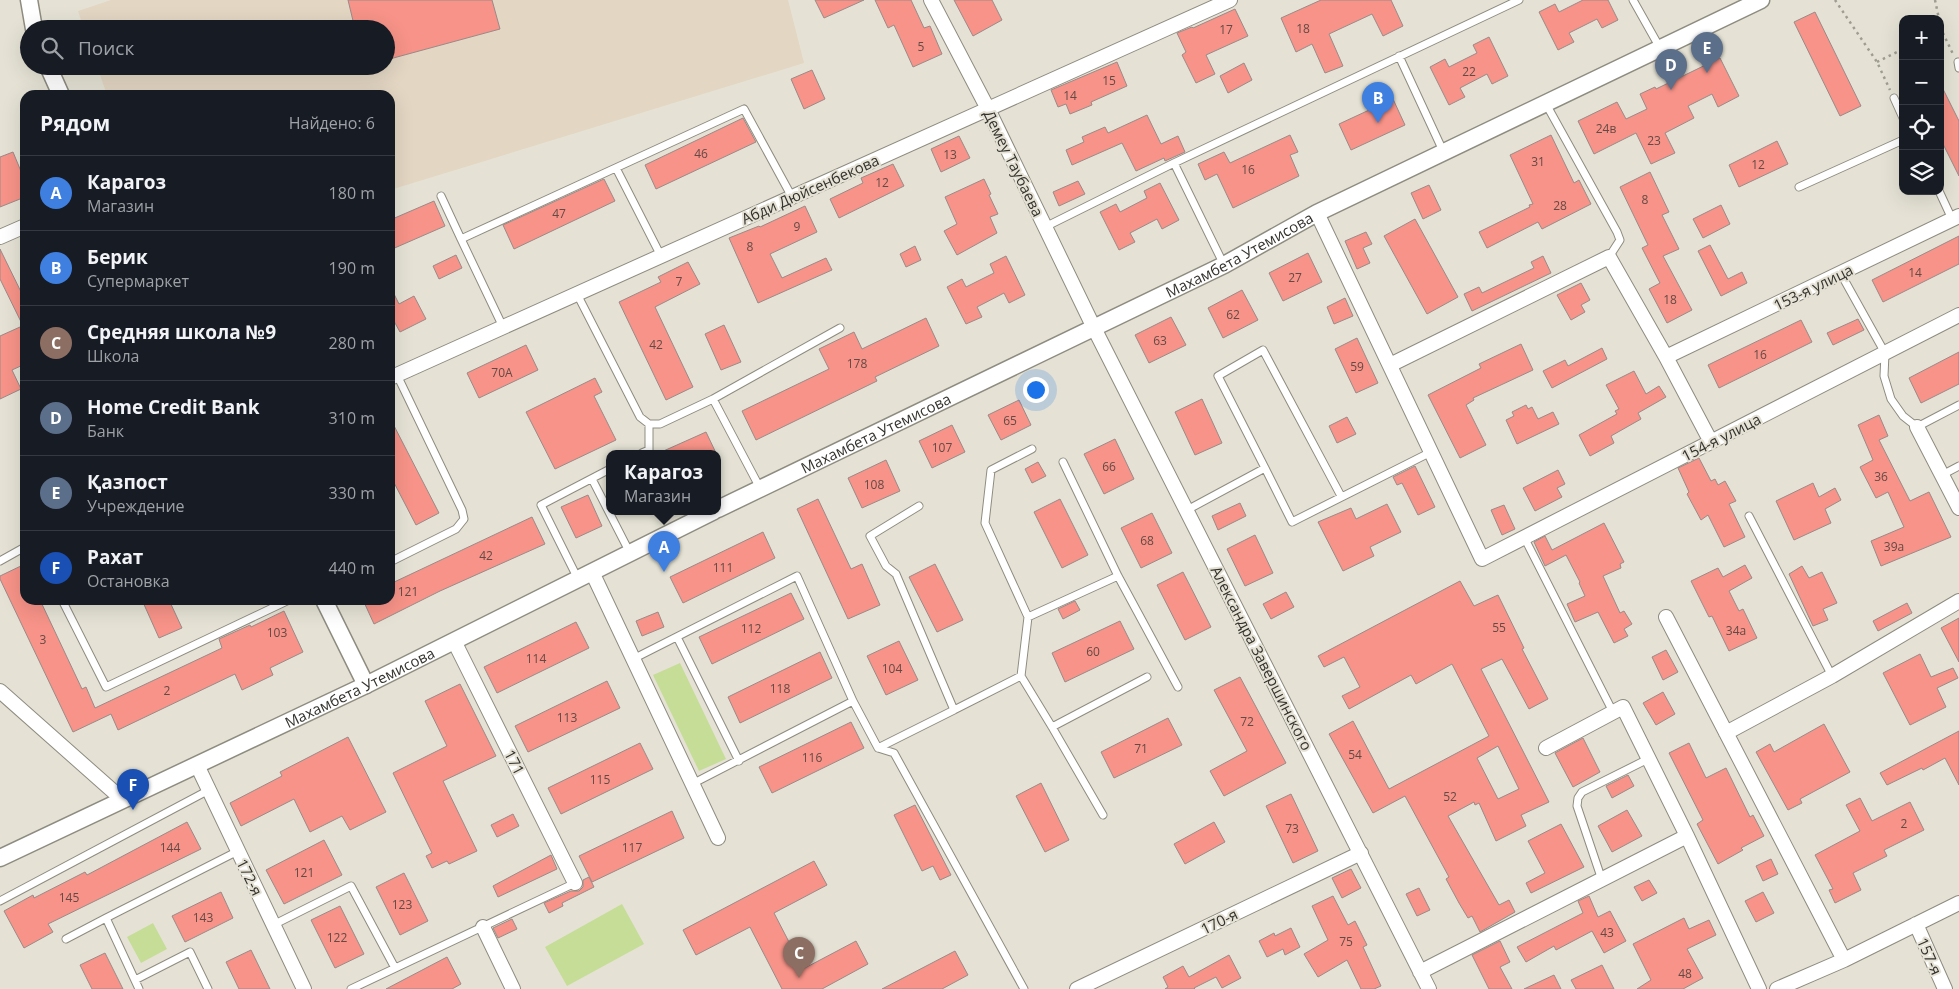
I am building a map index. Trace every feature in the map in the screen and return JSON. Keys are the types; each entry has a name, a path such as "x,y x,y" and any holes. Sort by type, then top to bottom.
{"street":[{"path":"29,0 32,20"},
{"name":"Демеу Таубаева","path":"931,0 988,109 1094,328"},
{"name":"Абди Дюйсенбекова","path":"395,375 1230,0"},
{"name":"Махамбета Утемисова","path":"721,508 1224,265 1317,213 1444,154 1761,0"},
{"path":"52,75 59,90"},
{"path":"1317,213 1431,452"},
{"name":"153-я улица","path":"1666,358 1956,217"},
{"path":"0,237 20,228"},
{"path":"1390,365 1609,257 1711,442"},
{"name":"154-я улица","path":"1431,452 1482,559 1959,315"},
{"name":"Александра Завершинского","path":"1094,328 1429,989"},
{"path":"1918,427 1959,508"},
{"name":"Махамбета Утемисова","path":"0,858 366,685 706,515"},
{"path":"585,575 633,659 718,838"},
{"path":"1726,733 1832,676 1959,601"},
{"path":"326,605 366,685"},
{"path":"1666,617 1844,960"},
{"name":"171","path":"454,641 576,882"},
{"path":"0,691 123,800"},
{"path":"1546,748 1623,706 1687,836 1758,989"},
{"name":"172-я","path":"197,765 304,989"},
{"path":"1420,972 1687,836"},
{"name":"170-я","path":"1077,989 1361,853"},
{"path":"1777,989 1844,960 1959,903"},
{"name":"157-я","path":"1916,924 1945,989"},
{"path":"483,927 509,988"}],"lane":[{"path":"1045,227 1174,163 1519,0"},
{"path":"1633,0 1660,49"},
{"path":"1399,56 1444,154"},
{"path":"1894,98 1899,109"},
{"path":"1546,104 1618,232 1620,240 1609,257"},
{"path":"461,239 744,109 792,197"},
{"path":"1799,187 1899,142"},
{"path":"1174,163 1224,265"},
{"path":"616,168 661,256"},
{"path":"1942,195 1956,217"},
{"path":"441,196 503,327"},
{"path":"1840,274 1885,353 1884,376 1890,398 1903,416 1918,427 1959,405"},
{"path":"577,294 640,417 649,424 660,424 713,399 840,328"},
{"path":"1341,496 1263,350 1218,376 1292,522 1431,452"},
{"path":"395,380 462,510 464,519 456,529 395,560"},
{"path":"713,399 760,488"},
{"path":"649,424 649,450"},
{"path":"1032,449 991,470 985,523 1028,617 1021,676 1103,815"},
{"path":"1063,462 1118,576 1178,687"},
{"path":"1942,475 1959,466"},
{"path":"1187,510 1265,468"},
{"path":"585,575 542,504 606,471"},
{"path":"592,479 606,506"},
{"path":"919,506 870,536 886,566 896,574 954,710"},
{"path":"610,515 630,553"},
{"path":"1749,516 1832,676"},
{"path":"1524,537 1613,712"},
{"path":"0,561 20,550"},
{"path":"633,659 797,576 853,701 878,748 894,753 1024,989"},
{"path":"1028,617 1118,576"},
{"path":"65,605 106,687 278,605"},
{"path":"677,637 739,761"},
{"path":"878,748 1021,676"},
{"path":"1052,727 1147,677"},
{"path":"692,784 853,701"},
{"path":"1602,880 1577,806 1578,798 1582,792 1648,759"},
{"path":"0,901 209,790"},
{"path":"66,939 238,851"},
{"path":"351,989 576,882"},
{"path":"274,925 351,886 395,968"},
{"path":"106,918 139,989"},
{"path":"135,980 190,952 208,989"}],"path":[{"path":"1835,0 1877,62 1894,98"},
{"path":"1935,0 1938,15"},
{"path":"1944,37 1958,65"},
{"path":"1877,62 1899,51"}],"shaded area":[{"path":"111,0 788,0 804,63 395,188 395,90 105,90 100,75 395,75 395,20 81,20 78,11"}],"green space":[{"path":"680,663 726,759 699,771 653,675"},
{"path":"622,904 644,944 567,986 545,947"},
{"path":"153,923 167,949 141,963 127,937"}],"building":[{"path":"348,0 492,0 500,29 395,58 395,20 353,20"},
{"path":"815,0 864,0 824,18"},
{"path":"875,0 911,0 924,28 930,26 942,54 913,67 894,25 888,28"},
{"path":"954,0 992,0 1002,20 973,36"},
{"path":"1321,0 1391,0 1403,26 1383,36 1372,14 1329,34 1343,66 1325,73 1312,44 1296,52 1281,18"},
{"path":"1583,0 1608,0 1618,20 1602,28 1597,19 1569,33 1574,42 1558,50 1539,12 1555,4 1559,12"},
{"path":"1235,9 1248,36 1206,55 1215,74 1196,83 1182,55 1186,52 1177,33"},
{"path":"1815,12 1861,106 1840,116 1794,22"},
{"path":"1489,37 1508,76 1492,84 1487,74 1460,88 1465,97 1449,105 1430,67 1445,59 1449,67 1477,53 1473,45"},
{"path":"1720,58 1739,96 1718,107 1712,94 1688,106 1694,118 1665,133 1675,153 1651,164 1636,133 1594,154 1578,121 1617,102 1626,119 1647,109 1640,94 1655,87 1656,89"},
{"path":"1117,62 1127,86 1091,102 1092,105 1070,114 1066,104 1058,107 1051,90"},
{"path":"1244,63 1252,80 1228,93 1220,76"},
{"path":"812,70 825,99 804,109 791,79"},
{"path":"1944,91 1959,121 1959,176 1944,146"},
{"path":"1393,99 1405,125 1351,150 1339,124"},
{"path":"1147,115 1161,144 1178,136 1185,152 1165,161 1164,158 1136,171 1122,143 1072,165 1066,150 1084,142 1082,137 1105,127 1108,133"},
{"path":"743,118 756,142 656,189 645,165"},
{"path":"1290,135 1298,152 1290,155 1299,176 1233,208 1217,174 1205,180 1198,164 1224,152 1230,163"},
{"path":"1551,135 1574,183 1579,180 1591,204 1542,229 1538,222 1487,248 1479,232 1533,204 1510,155"},
{"path":"959,136 970,158 941,172 931,149"},
{"path":"1777,141 1788,164 1739,187 1729,165"},
{"path":"13,152 20,169 20,199 0,207 0,157"},
{"path":"893,164 904,186 839,218 830,199 863,183 861,178"},
{"path":"1650,172 1669,212 1662,215 1679,249 1663,256 1692,310 1667,323 1649,289 1660,283 1642,248 1648,245 1620,187"},
{"path":"604,179 615,201 514,249 503,225"},
{"path":"984,179 998,214 990,217 997,233 957,255 944,231 957,224 945,197"},
{"path":"1078,181 1085,194 1059,206 1053,192"},
{"path":"1160,183 1179,220 1162,229 1157,219 1130,233 1135,242 1119,250 1100,212 1116,204 1120,212 1147,198 1144,191"},
{"path":"1429,185 1441,210 1423,219 1411,193"},
{"path":"434,201 445,226 395,248 395,218"},
{"path":"1721,205 1730,224 1703,238 1693,219"},
{"path":"805,206 817,232 770,254 782,278 826,258 832,270 758,303 729,238 760,227"},
{"path":"1415,219 1458,297 1427,314 1384,236"},
{"path":"1366,232 1372,244 1363,248 1370,263 1357,269 1345,241"},
{"path":"1959,236 1959,264 1883,302 1872,280"},
{"path":"1710,245 1728,279 1742,272 1747,283 1721,296 1698,251"},
{"path":"915,246 921,260 906,267 900,254"},
{"path":"0,249 20,290 20,320 0,279"},
{"path":"1308,253 1322,282 1283,301 1269,273"},
{"path":"456,255 462,268 439,279 433,266"},
{"path":"1006,256 1025,295 1009,303 1004,293 977,307 982,317 966,324 947,287 962,279 966,287 994,273 990,264"},
{"path":"1543,256 1551,273 1472,311 1464,294 1479,287 1482,293 1534,268 1531,262"},
{"path":"688,262 700,284 655,307 693,387 666,400 619,302 661,282 658,277"},
{"path":"1581,283 1590,300 1581,305 1585,312 1571,320 1557,295"},
{"path":"1242,290 1258,320 1223,338 1208,308"},
{"path":"395,296 399,304 414,296 426,319 400,332 395,323"},
{"path":"1345,298 1353,316 1334,324 1327,307"},
{"path":"1171,317 1186,345 1149,363 1135,335"},
{"path":"926,318 939,346 875,377 877,381 756,440 742,411 829,369 819,349 854,332 862,349"},
{"path":"1858,319 1864,330 1833,345 1827,333"},
{"path":"1801,320 1812,342 1719,388 1708,365"},
{"path":"724,325 741,362 721,370 705,334"},
{"path":"20,327 20,366 12,370 20,389 0,399 0,336"},
{"path":"1357,338 1378,383 1356,393 1335,349"},
{"path":"1521,344 1533,370 1473,398 1474,400 1466,405 1486,445 1460,458 1428,395 1481,368 1479,364"},
{"path":"526,345 538,370 479,398 467,373"},
{"path":"1602,348 1607,359 1552,388 1543,371 1565,360 1568,366"},
{"path":"1959,352 1959,384 1921,403 1909,378"},
{"path":"1634,371 1646,394 1659,386 1666,397 1638,413 1641,419 1611,436 1614,443 1590,456 1579,435 1617,414 1615,411 1619,409 1606,385"},
{"path":"595,378 602,392 594,396 616,440 555,469 526,412"},
{"path":"1202,399 1222,443 1195,455 1175,412"},
{"path":"1019,400 1031,425 1001,440 988,415"},
{"path":"1526,405 1528,409 1532,407 1538,419 1553,412 1559,424 1517,444 1506,420 1514,416 1512,412"},
{"path":"1879,415 1888,436 1879,440 1910,501 1929,492 1951,537 1881,566 1871,541 1904,527 1888,492 1876,498 1860,467 1873,460 1858,425"},
{"path":"1347,417 1356,434 1337,443 1329,426"},
{"path":"952,425 965,452 932,468 919,441"},
{"path":"395,428 439,513 416,525 395,485"},
{"path":"706,432 715,450 666,450"},
{"path":"1115,439 1134,479 1104,494 1084,454"},
{"path":"1699,458 1711,481 1715,479 1718,485 1725,481 1736,501 1729,504 1745,537 1724,547 1708,515 1701,520 1687,494 1689,492 1678,468"},
{"path":"886,460 900,491 862,508 848,478"},
{"path":"1038,462 1046,476 1032,483 1025,469"},
{"path":"1415,466 1435,507 1418,515 1402,483 1397,485 1393,477"},
{"path":"1558,470 1565,484 1557,488 1562,497 1535,511 1523,488"},
{"path":"1813,483 1819,497 1835,488 1841,500 1825,509 1831,523 1794,540 1776,501"},
{"path":"588,495 602,526 576,538 561,507"},
{"path":"818,499 851,569 862,564 880,605 848,619 797,509"},
{"path":"1060,499 1088,555 1062,568 1034,512"},
{"path":"1240,503 1246,516 1218,530 1212,516"},
{"path":"1387,504 1401,532 1370,547 1374,556 1343,571 1318,522 1351,508 1356,519"},
{"path":"1504,505 1515,529 1502,535 1491,510"},
{"path":"1152,513 1172,553 1141,568 1121,528"},
{"path":"532,517 545,544 440,591 374,624 365,605 395,605 395,582"},
{"path":"1604,523 1624,562 1620,564 1621,568 1603,576 1620,613 1624,611 1632,624 1624,629 1628,636 1614,643 1598,612 1575,622 1567,604 1585,596 1580,582 1566,555 1545,566 1534,542 1545,536 1552,550"},
{"path":"763,532 775,558 683,603 670,577"},
{"path":"1255,535 1273,573 1245,586 1227,549"},
{"path":"935,564 963,620 937,632 909,577"},
{"path":"1745,565 1752,578 1729,591 1739,611 1743,609 1757,638 1729,651 1712,616 1709,617 1691,581 1718,568 1723,577"},
{"path":"20,566 20,605 42,605 82,689 86,687 95,708 222,648 219,639 250,625 251,627 284,611 303,652 270,668 273,675 242,690 235,674 118,730 111,714 73,732 0,576"},
{"path":"1802,566 1809,578 1822,572 1837,603 1823,609 1828,620 1813,626 1789,574"},
{"path":"1183,572 1211,627 1185,640 1157,585"},
{"path":"1460,581 1474,606 1498,595 1524,648 1522,649 1548,699 1529,709 1502,659 1481,669 1549,802 1521,815 1526,826 1496,841 1479,803 1475,805 1474,802 1448,816 1499,905 1509,900 1515,912 1480,932 1472,916 1468,918 1459,903 1446,879 1449,877 1405,796 1373,813 1329,734 1353,721 1389,789 1489,736 1452,664 1416,684 1411,675 1349,709 1342,696 1360,687 1344,657 1324,667 1318,656","holes":["1498,746 1519,789 1498,799 1477,758"]},
{"path":"1286,592 1294,607 1271,619 1263,604"},
{"path":"791,593 804,619 712,664 699,637"},
{"path":"1075,601 1080,610 1063,619 1058,609"},
{"path":"1907,603 1912,613 1878,631 1873,621"},
{"path":"144,605 171,605 182,628 159,638"},
{"path":"658,612 664,627 642,636 636,621"},
{"path":"1959,618 1959,662 1941,628"},
{"path":"1120,621 1134,649 1065,682 1052,653"},
{"path":"576,622 589,648 497,693 484,667"},
{"path":"899,641 918,680 886,695 867,656"},
{"path":"1666,650 1678,672 1663,680 1652,657"},
{"path":"820,652 832,678 740,723 728,697"},
{"path":"1920,654 1931,677 1953,668 1958,678 1937,688 1946,707 1910,725 1883,673"},
{"path":"1240,677 1286,763 1224,796 1210,771 1247,751 1214,690"},
{"path":"607,681 620,708 528,752 515,726"},
{"path":"460,684 496,756 443,781 477,851 449,864 447,861 432,868 426,856 432,853 393,773 447,746 425,701"},
{"path":"1663,692 1675,714 1656,725 1643,703"},
{"path":"1168,718 1182,745 1114,778 1101,752"},
{"path":"851,722 864,748 772,793 759,767"},
{"path":"1824,724 1850,772 1800,799 1802,803 1788,810 1756,752 1770,744 1774,752"},
{"path":"1959,731 1959,785 1945,758 1923,770 1922,768 1887,785 1880,773"},
{"path":"348,737 386,812 350,830 342,816 310,832 294,799 241,826 230,803 282,776 280,772"},
{"path":"1583,738 1600,772 1573,787 1555,753"},
{"path":"640,743 653,769 561,814 548,788"},
{"path":"1689,743 1706,778 1726,768 1750,817 1753,815 1764,836 1741,848 1743,850 1718,864 1697,824 1703,820 1669,753"},
{"path":"1628,775 1634,786 1612,798 1606,786"},
{"path":"1041,783 1069,840 1045,852 1016,796"},
{"path":"1291,794 1318,851 1293,863 1266,806"},
{"path":"1860,798 1872,821 1910,802 1924,830 1884,850 1887,856 1853,873 1861,890 1835,903 1829,890 1833,889 1815,855 1860,831 1846,805"},
{"path":"915,805 951,875 940,880 933,866 922,871 894,815"},
{"path":"1627,810 1642,836 1612,852 1598,826"},
{"path":"672,811 684,838 592,882 579,856"},
{"path":"513,814 519,826 497,837 491,825"},
{"path":"187,822 201,849 48,924 53,932 24,948 4,911 33,895 34,898 85,872 87,875"},
{"path":"1214,822 1225,842 1185,864 1174,844"},
{"path":"1561,824 1584,867 1531,893 1526,883 1545,873 1528,841"},
{"path":"324,840 342,875 284,904 266,870"},
{"path":"551,855 557,869 498,897 493,886"},
{"path":"1771,859 1778,874 1763,881 1756,866"},
{"path":"814,861 827,885 774,913 803,969 856,941 868,964 822,989 782,989 750,927 696,955 683,930"},
{"path":"1351,869 1361,888 1342,898 1332,878"},
{"path":"404,873 428,921 400,935 376,887"},
{"path":"589,877 594,887 562,903 563,906 549,913 544,903 571,891 579,891 583,887 583,880"},
{"path":"1649,880 1657,893 1642,901 1634,887"},
{"path":"1419,888 1430,910 1417,916 1406,894"},
{"path":"221,892 233,918 185,942 172,916"},
{"path":"1763,892 1774,913 1756,922 1745,901"},
{"path":"1333,896 1348,925 1355,921 1367,945 1363,947 1381,986 1374,989 1361,989 1347,960 1318,977 1304,954 1328,940 1312,906"},
{"path":"1589,896 1598,917 1610,911 1626,941 1604,953 1592,931 1556,950 1554,946 1526,962 1517,947 1583,913 1578,901"},
{"path":"340,906 364,954 335,968 311,920"},
{"path":"1684,918 1689,929 1709,920 1716,935 1687,949 1703,978 1683,989 1637,989 1651,980 1633,944"},
{"path":"512,919 517,929 498,938 493,928"},
{"path":"1291,928 1300,947 1285,955 1283,949 1267,957 1259,941 1274,933 1275,936"},
{"path":"1500,941 1510,962 1500,967 1512,989 1489,989 1472,955"},
{"path":"251,950 270,989 239,989 226,962"},
{"path":"955,951 968,975 942,989 882,989"},
{"path":"105,953 123,989 92,989 80,965"},
{"path":"1229,955 1241,978 1222,988 1216,977 1195,989 1165,989 1168,987 1163,977 1183,966 1189,977"},
{"path":"447,957 461,984 452,989 386,989"},
{"path":"1602,965 1614,989 1576,989 1571,980"},
{"path":"1554,975 1561,989 1524,989"}],"place":[{"name":"Қазпост","path":"1707,73"},
{"name":"Home Credit Bank","path":"1671,90"},
{"name":"Берик","path":"1378,123"},
{"name":"Карагоз","path":"664,572"},
{"name":"Рахат","path":"133,810"},
{"name":"Средняя школа №9","path":"799,978"}]}
